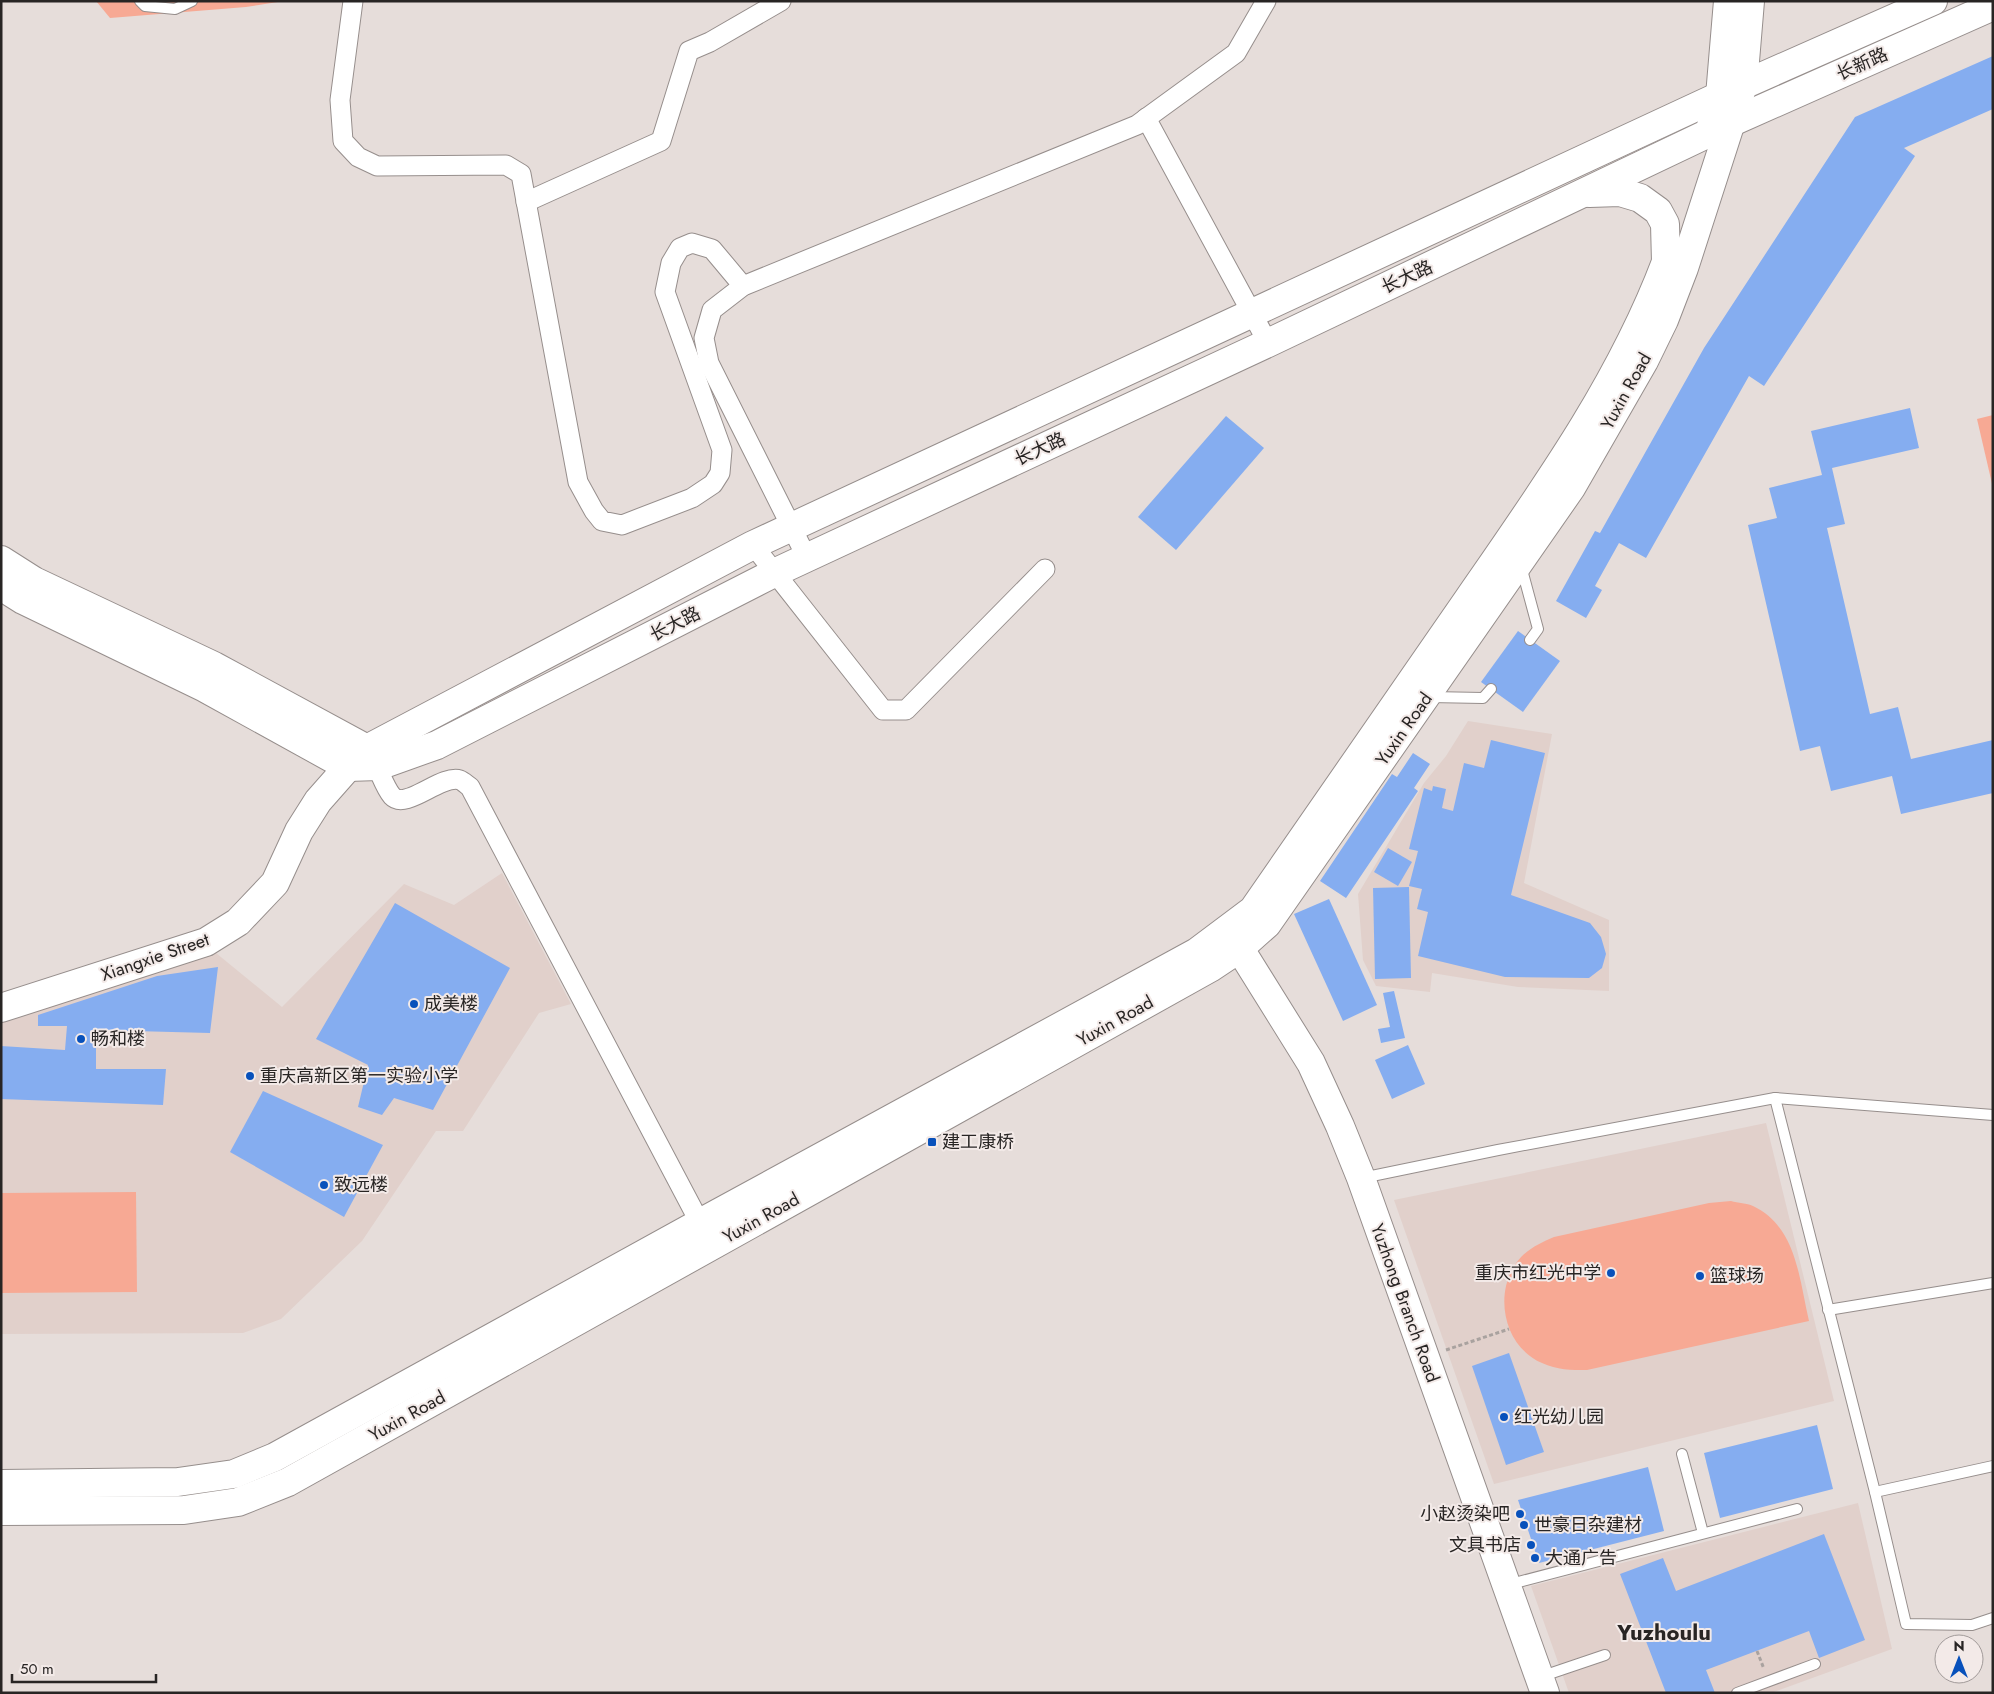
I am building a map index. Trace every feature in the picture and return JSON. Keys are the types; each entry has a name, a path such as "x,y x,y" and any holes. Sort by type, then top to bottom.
{"street":[{"path":"353,1 340,100 343,141 358,157 377,166 506,164 520,174 578,482 602,521 622,525 692,498 713,484 720,473 722,450 665,292 671,263 680,248 692,243 712,249 743,286"},
{"path":"526,202 660,141 689,51 710,42 781,1"},
{"path":"807,558 709,363 704,338 712,310 743,286 1128,128 1146,118 1236,53 1266,1"},
{"name":"Yuxin Road","path":"1728,1 1731,90"},
{"name":"Yuxin Road","path":"1,1484 178,1482 234,1474 275,1457 1197,952 1234,939 1267,924 1571,488 1639,369 1664,320 1684,268 1731,90 1750,1"},
{"name":"长新路","path":"1731,90 1933,1"},
{"name":"长新路","path":"1720,127 1993,6"},
{"name":"长大路","path":"364,761 753,545 1731,90"},
{"path":"1146,118 1268,343"},
{"name":"Yuxin Road","path":"1,1511 184,1510 238,1502 288,1482 1192,978 1234,939 1554,476 1626,354 1647,311 1720,127"},
{"name":"长大路","path":"364,761 438,745 774,573 1268,343 1720,127"},
{"path":"1582,193 1620,192 1640,198 1658,211 1665,224 1667,240 1666,262"},
{"path":"753,545 883,710 906,710 1045,569"},
{"path":"1,560 34,581 214,666 364,761 396,799 404,799 451,779 460,780 470,787 700,1223"},
{"path":"1,586 23,600 205,688 364,761"},
{"name":"Xiangxie Street","path":"1,1008 206,942 238,922 275,883 299,831 318,801 364,761"},
{"name":"Yuzhong Branch Road","path":"1234,939 1311,1062 1340,1126 1361,1178 1542,1685"}],"lane":[{"path":"140,1 145,6 175,9 192,1"},
{"path":"1520,563 1538,630 1530,640"},
{"path":"1427,696 1483,698 1491,689"},
{"path":"1775,1098 1875,1492 1906,1624 1972,1625 1993,1618"},
{"path":"1361,1178 1507,1148 1775,1098 1993,1115"},
{"path":"1828,1310 1993,1283"},
{"path":"1682,1454 1703,1533"},
{"path":"1875,1492 1993,1466"},
{"path":"1506,1585 1797,1509"},
{"path":"1542,1685 1605,1655"},
{"path":"1737,1693 1816,1664"}],"path":[{"path":"1424,1357 1509,1329"}],"shaded area":[{"path":"96,1 284,1 246,7 110,18"},
{"path":"1993,415 1993,488 1977,419"},
{"path":"1468,721 1552,734 1524,883 1609,920 1609,991 1518,987 1432,973 1430,992 1376,986 1363,960 1358,894 1424,783 1446,756"},
{"name":"重庆高新区第一实验小学","path":"502,873 571,1004 539,1013 463,1131 436,1131 362,1241 281,1319 243,1333 1,1334 1,1022 216,953 282,1007 404,884 454,905"},
{"name":"重庆市红光中学","path":"1766,1123 1834,1401 1494,1484 1394,1200"},
{"path":"136,1192 137,1292 1,1293 1,1193"},
{"path":"1731,1201 1753,1206 1768,1215 1779,1227 1794,1256 1809,1321 1587,1370 1564,1369 1542,1363 1529,1355 1519,1345 1511,1332 1506,1318 1504,1304 1505,1289 1517,1262 1529,1250 1554,1237 1709,1203"},
{"path":"1858,1503 1892,1649 1771,1693 1569,1693 1531,1586"}],"building":[{"path":"1993,56 1993,109 1904,148 1915,156 1764,386 1749,376 1646,558 1619,543 1595,586 1602,590 1586,618 1556,601 1595,531 1600,533 1704,348 1855,117"},
{"path":"1910,408 1919,448 1832,468 1845,524 1827,528 1870,714 1898,707 1911,759 1993,740 1993,793 1901,814 1892,776 1831,791 1820,746 1800,751 1748,525 1777,518 1769,488 1822,475 1811,431"},
{"path":"1226,416 1264,448 1176,550 1138,517"},
{"path":"1518,631 1560,661 1523,712 1481,682"},
{"path":"1491,740 1545,753 1511,895 1590,923 1601,937 1606,954 1602,968 1589,978 1505,977 1418,956 1428,912 1417,909 1422,889 1409,886 1418,851 1409,849 1424,788 1432,791 1433,786 1446,789 1442,808 1453,811 1464,763 1484,768"},
{"path":"1413,753 1430,764 1414,788 1418,791 1346,898 1320,881 1392,774 1397,777"},
{"path":"1388,848 1412,862 1398,886 1374,872"},
{"path":"1409,887 1411,978 1375,979 1373,888"},
{"path":"1329,899 1377,1005 1343,1021 1294,914"},
{"name":"成美楼","path":"395,903 510,968 433,1110 394,1098 382,1115 358,1107 368,1065 316,1039"},
{"name":"畅和楼","path":"218,967 210,1033 96,1030 96,1069 166,1069 163,1105 1,1099 1,1046 65,1050 67,1026 38,1026 38,1015 157,976"},
{"path":"1394,991 1405,1038 1381,1043 1378,1029 1390,1027 1383,993"},
{"path":"1408,1045 1425,1084 1392,1099 1375,1060"},
{"name":"致远楼","path":"263,1091 383,1145 344,1217 230,1152"},
{"path":"1509,1353 1544,1452 1506,1465 1472,1366"},
{"path":"1817,1425 1833,1489 1720,1518 1704,1453"},
{"path":"1648,1467 1664,1531 1539,1563 1518,1500"},
{"path":"1824,1534 1865,1640 1819,1658 1809,1631 1706,1670 1715,1693 1666,1693 1620,1574 1663,1558 1676,1591"}],"place":[{"name":"成美楼","path":"414,1004"},
{"name":"畅和楼","path":"81,1039"},
{"name":"重庆高新区第一实验小学","path":"250,1076"},
{"name":"建工康桥","path":"932,1142"},
{"name":"致远楼","path":"324,1185"},
{"name":"重庆市红光中学","path":"1611,1273"},
{"name":"篮球场","path":"1700,1276"},
{"name":"红光幼儿园","path":"1504,1417"},
{"name":"小赵烫染吧","path":"1520,1514"},
{"name":"世豪日杂建材","path":"1524,1525"},
{"name":"文具书店","path":"1531,1545"},
{"name":"大通广告","path":"1535,1558"}],"district":[{"name":"Yuzhoulu","path":"1664,1632"}]}
